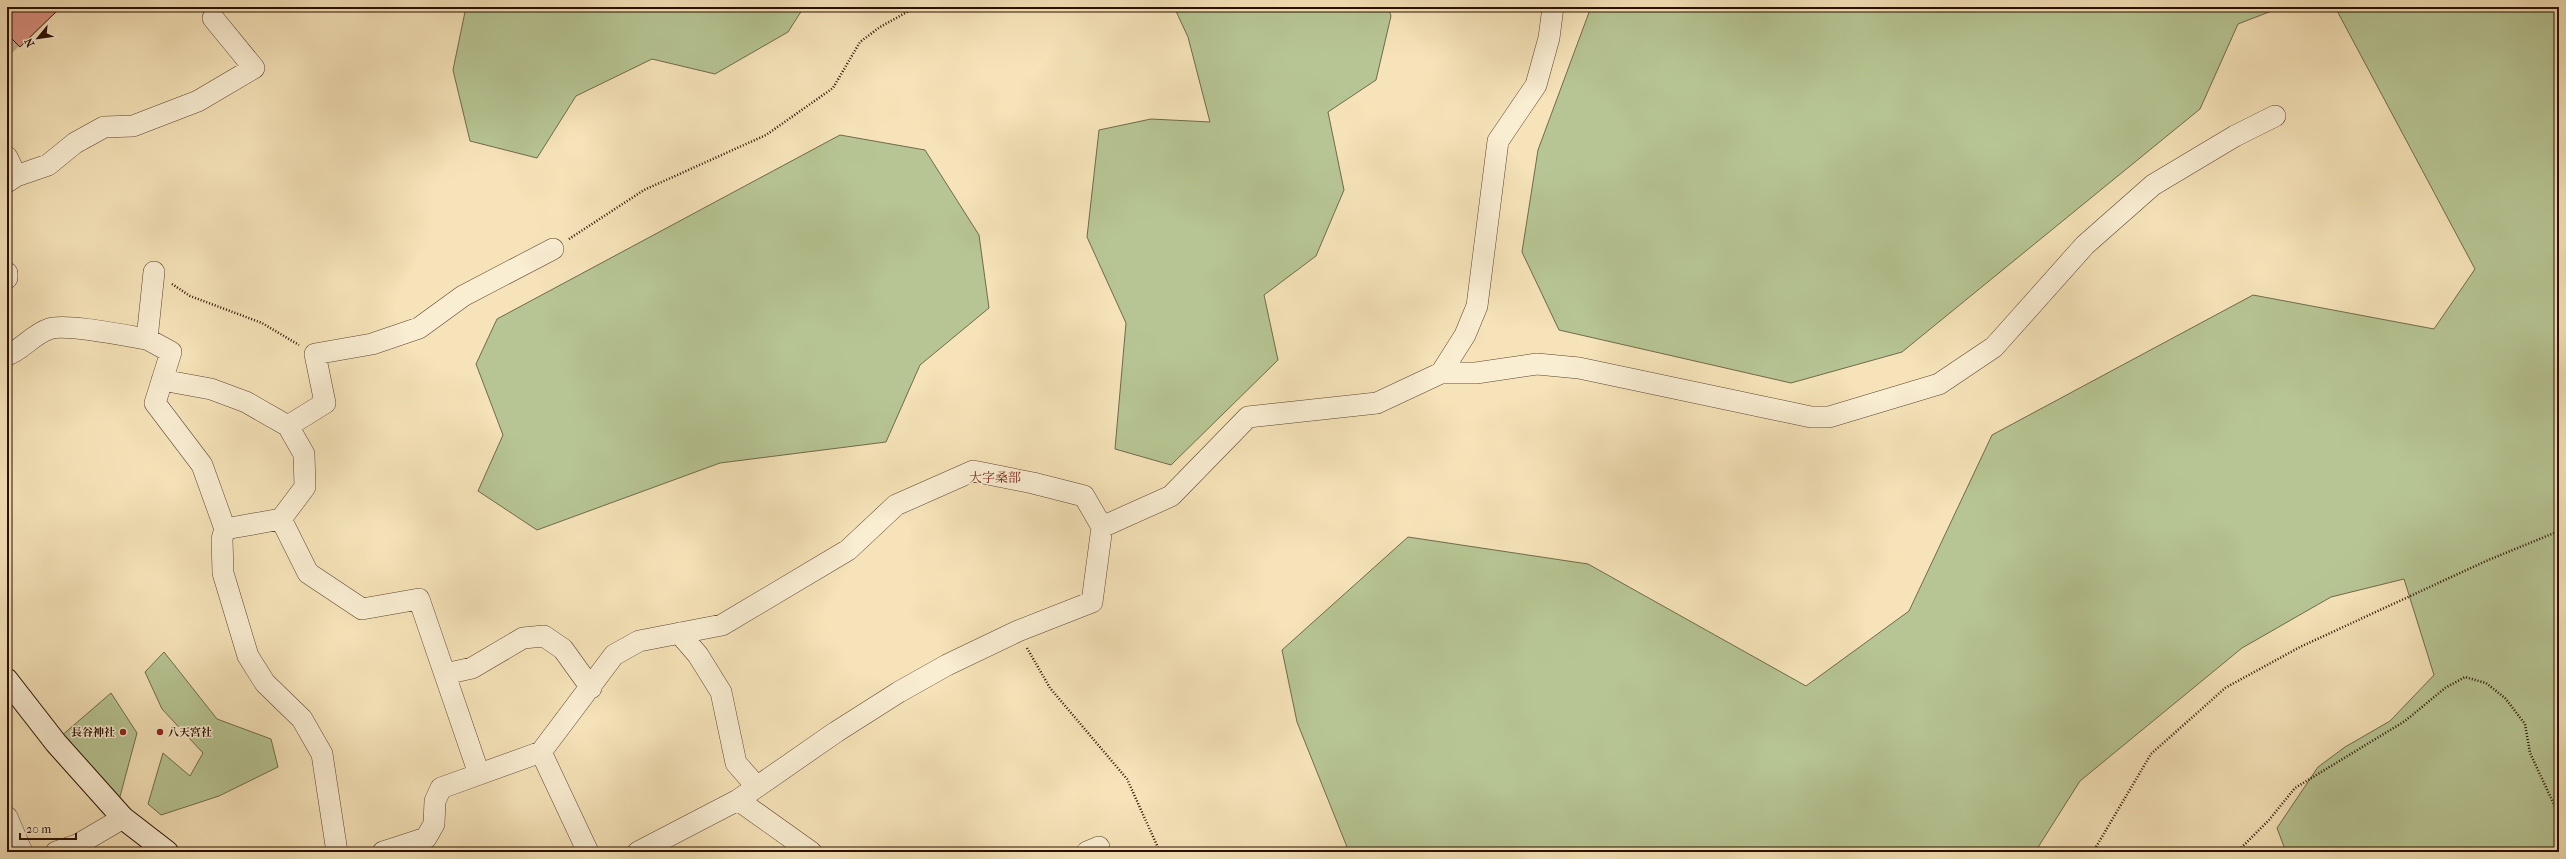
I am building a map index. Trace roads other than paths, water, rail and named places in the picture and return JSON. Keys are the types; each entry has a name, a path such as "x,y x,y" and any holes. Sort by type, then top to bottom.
{"street":[{"path":"1441,373 1465,335 1477,306 1498,141 1536,85 1549,38 1553,7"},
{"path":"7,157 12,179 48,165 75,143 104,127 133,126 198,101 254,68 213,18"},
{"path":"1102,527 1171,496 1248,417 1377,403 1441,373 1476,374 1537,364 1579,368 1811,417 1829,417 1939,384 1994,347 2085,245 2153,185 2235,136 2275,116"},
{"path":"288,426 325,403 315,354 372,344 418,328 463,296 553,249"},
{"path":"147,339 154,272"},
{"path":"7,273 7,278"},
{"path":"7,355 34,335 51,328 89,330 147,339 171,352 155,403 202,465 225,528 222,539 224,573 248,656 265,683 302,719 322,754 336,852"},
{"path":"162,380 211,389 246,402 288,426 304,454 305,487 282,519 225,528"},
{"path":"383,852 426,838 434,824 435,800 441,788 542,752 591,688 614,655 639,641 722,625 848,550 896,505 973,471 1084,496 1102,527 1092,602 986,645 899,692 836,732 738,800 642,851"},
{"path":"282,519 308,573 362,609 419,599 479,774"},
{"path":"679,633 698,655 721,692 736,763 757,787"},
{"path":"445,674 472,668 523,638 544,636 562,649 591,688"},
{"path":"7,680 56,743 123,818 167,852"},
{"path":"542,752 588,852"},
{"path":"738,800 811,852"},
{"path":"7,817 22,852"},
{"path":"56,852 77,845 123,818"}],"place":[{"name":"長谷神社","path":"123,732"},
{"name":"八天宮社","path":"160,732"}],"district":[{"name":"大字桑部","path":"995,477"}]}
